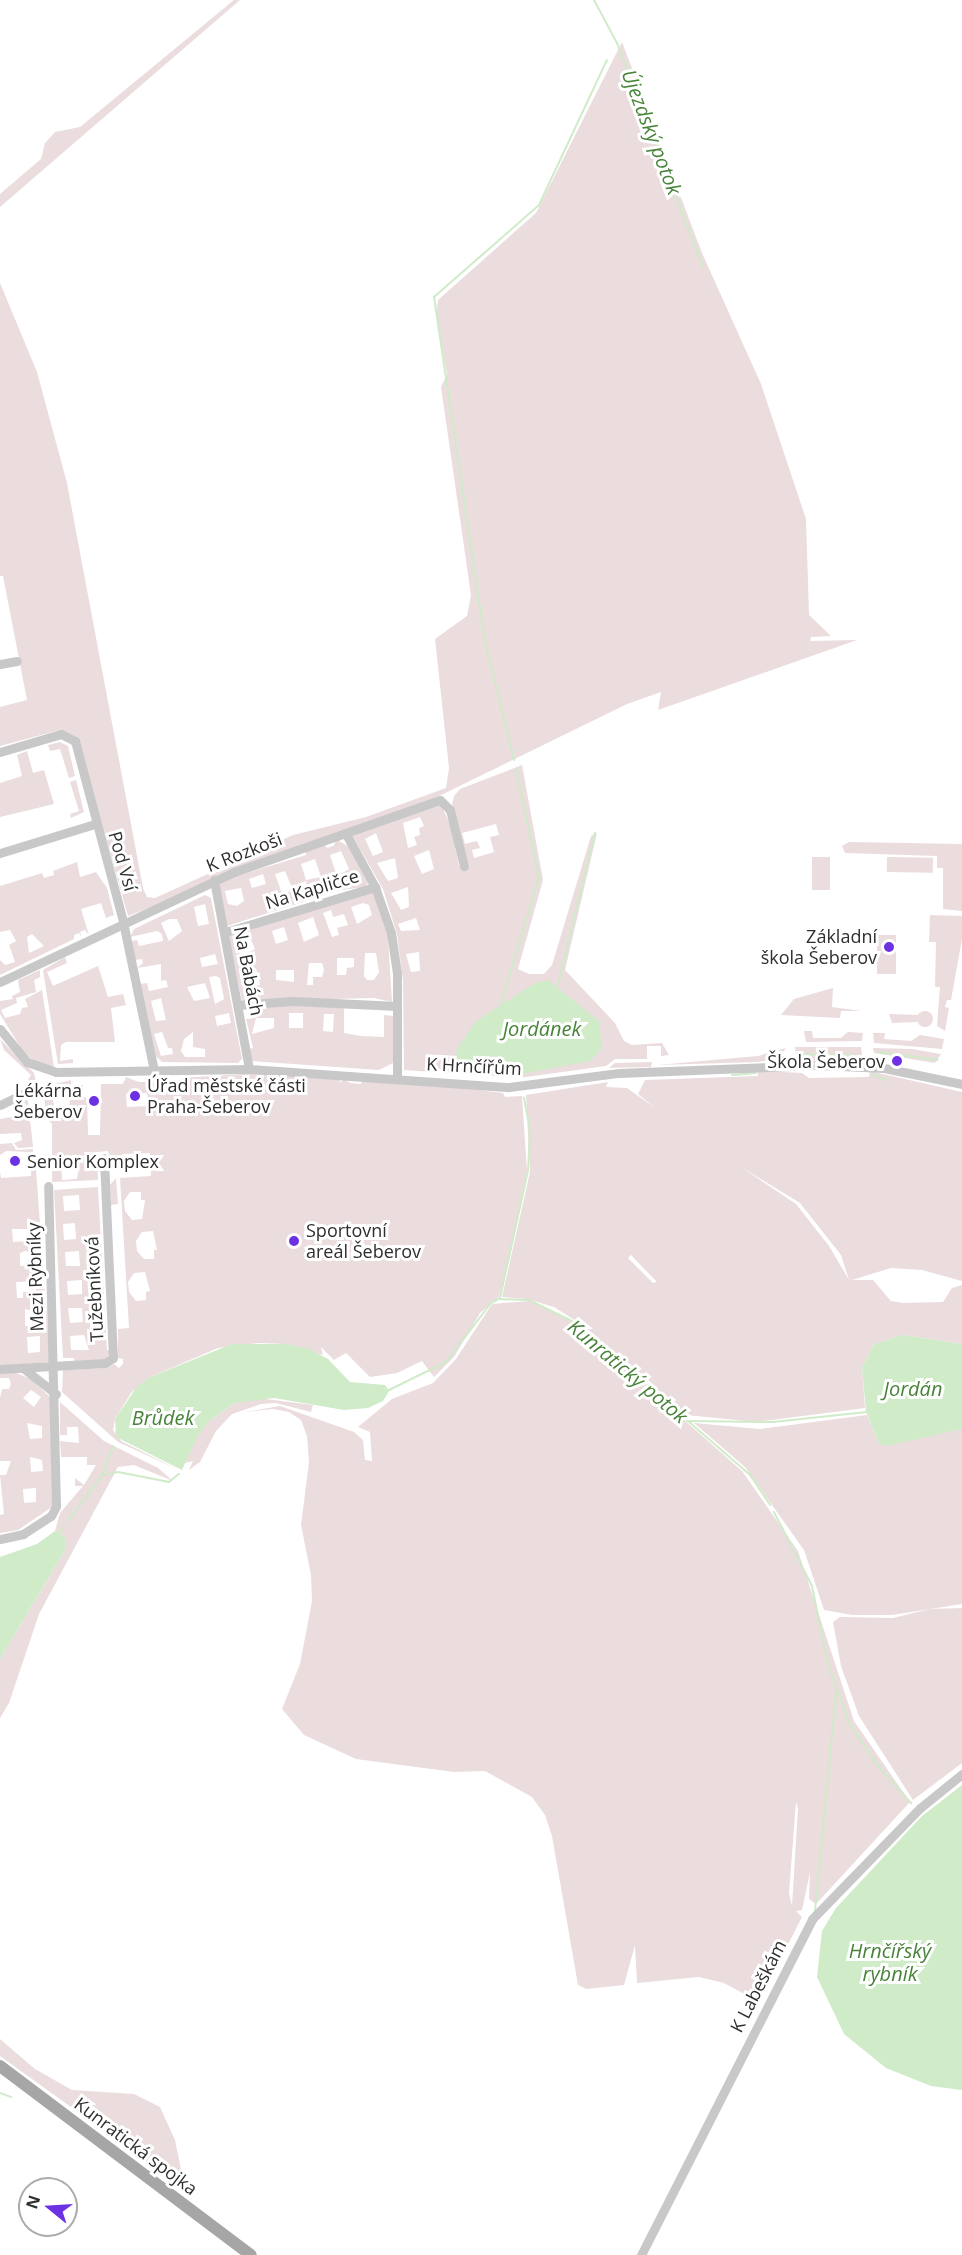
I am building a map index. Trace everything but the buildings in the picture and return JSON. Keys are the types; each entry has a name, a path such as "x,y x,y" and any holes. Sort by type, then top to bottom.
{"main road":[{"name":"Kunratická spojka","path":"0,2066 250,2255"}],"street":[{"path":"0,664 17,661"},
{"name":"Pod Vsí","path":"0,752 59,734 70,736 75,742 95,824 123,922 154,1070"},
{"name":"K Rozkoši","path":"0,982 214,880 442,801 450,810 464,866"},
{"path":"0,853 95,824"},
{"path":"346,834 375,887 391,933 397,1006 397,1078"},
{"name":"Na Babách","path":"214,880 249,1069"},
{"name":"Na Kapličce","path":"225,932 375,887"},
{"path":"238,1005 294,1001 397,1006"},
{"name":"K Hrnčířům","path":"0,1029 22,1058 44,1071 249,1069 508,1087 619,1073 819,1065 884,1068 962,1084"},
{"path":"0,1105 28,1090"},
{"name":"Tužebníková","path":"56,1366 105,1364 114,1355 104,1158"},
{"name":"Mezi Rybníky","path":"0,1539 23,1534 51,1516 56,1506 56,1366 48,1186"},
{"path":"0,1370 56,1366"},
{"path":"22,1368 56,1394"},
{"name":"K Labeškám","path":"641,2255 812,1919 912,1816 962,1774"}],"shaded area":[{"path":"234,0 240,0 0,207 0,194 41,159 45,143 55,132 80,127"},
{"path":"622,42 702,253 761,384 806,519 809,615 831,636 811,637 810,641 857,640 658,710 661,692 627,704 431,800 128,916 77,738 60,730 0,746 0,707 27,700 3,576 0,576 0,283 37,372 67,483 143,888 147,897 155,898 293,835 366,817 446,788 449,768 435,639 467,616 471,595 441,387 447,374 436,315 438,300 536,213"},
{"path":"60,742 68,746 75,776 69,778 60,749 50,751 48,745"},
{"path":"27,751 33,773 44,770 54,804 0,817 0,783 22,776 17,755"},
{"path":"522,765 543,880 518,969 529,974 544,974 552,965 591,836 597,833 565,970 615,1023 624,1041 632,1045 662,1043 669,1055 661,1056 661,1046 647,1046 647,1059 615,1059 606,1066 519,1078 404,1070 403,980 397,934 383,889 352,835 441,805 451,826 459,866 469,866 452,805 454,796 460,789","holes":["420,817 424,826 419,828 420,835 414,837 417,845 408,848 403,823","496,824 499,835 490,837 494,852 474,858 472,850 480,848 477,841 465,844 462,833","376,833 383,852 373,856 365,839","429,850 434,869 422,874 414,856","395,858 398,878 388,881 377,863","408,887 409,907 401,910 391,893","416,918 420,930 401,931 398,924","419,952 420,971 411,972 406,954"]},
{"path":"76,780 84,812 71,818 70,814 79,811 70,782"},
{"path":"337,840 348,846 368,883 366,887 341,890 227,926 217,882 306,855 306,851 323,844 327,848 333,846","holes":["341,851 349,869 337,876 330,855","315,859 321,877 306,880 301,864","285,871 293,890 287,893 281,891 275,874","263,874 266,884 252,888 249,879","241,888 244,901 237,906 228,904 225,891"]},
{"path":"849,842 962,844 962,911 943,909 943,868 937,868 937,856 845,853 842,846"},
{"path":"812,857 830,857 830,890 812,890"},
{"path":"887,857 933,858 933,873 887,872"},
{"path":"77,862 80,877 96,872 107,888 114,915 106,918 101,903 81,909 89,935 85,930 80,932 82,938 79,933 74,935 74,939 0,975 0,960 5,965 15,962 9,945 16,941 10,930 0,932 0,886 42,873 44,878 54,875 53,871","holes":["32,934 44,946 29,953 27,937"]},
{"path":"372,891 388,937 392,1002 374,998 242,1001 228,934","holes":["363,903 369,905 372,915 357,924 351,907","331,910 333,917 344,914 348,925 337,928 339,935 332,937 323,913","313,917 319,935 304,942 298,923","284,927 288,940 276,944 272,931","249,935 255,949 240,957 238,937","365,953 376,953 379,972 374,980 367,980 364,976","337,958 354,958 354,967 347,968 346,975 337,975","309,963 322,963 324,970 322,977 313,977 313,985 307,985","256,968 260,985 248,987 244,970","276,970 294,970 294,982 276,980"]},
{"path":"205,895 211,898 242,1059 238,1063 162,1062 156,1056 140,984 147,983 149,991 168,987 166,980 161,981 161,964 137,968 143,963 142,959 135,960 131,941 137,940 139,946 163,941 162,934 157,931 130,937 134,929","holes":["205,904 209,924 198,926 194,907","169,919 177,919 182,931 169,941 161,923","215,954 218,964 202,967 200,958","216,976 220,978 224,999 215,1004 209,977","205,983 210,998 194,1001 187,987","161,998 166,1020 156,1021 151,1001","229,1013 231,1023 217,1026 215,1016","162,1032 173,1054 161,1056 154,1034","193,1032 193,1047 205,1049 205,1057 185,1057 181,1051 184,1039"]},
{"path":"930,915 962,916 962,939 951,1000 947,1000 945,1007 949,1008 945,1031 937,1026 940,987 935,987 936,942 929,942"},
{"path":"877,935 896,935 896,974 877,974"},
{"path":"65,957 67,963 47,972 53,986 98,966 108,997 123,994 126,1005 111,1008 115,1042 66,1042 61,1045 60,1061 73,1059 73,1063 58,1064 43,970"},
{"path":"40,970 40,977 34,980 36,992 16,998 17,1003 1,1010 5,1018 20,1014 22,1008 28,1007 25,999 42,990 54,1067 34,1061 24,1053 0,1014 0,1001 13,999 12,996 20,992 18,980"},
{"path":"833,988 832,1007 861,1011 841,1011 840,1018 781,1015 794,999"},
{"path":"292,1004 344,1008 344,1033 361,1036 384,1037 384,1015 393,1016 393,1063 379,1070 251,1061 249,1049 253,1048 246,1019 255,1018 254,1012 244,1009","holes":["289,1013 303,1013 303,1028 289,1028","324,1014 334,1014 333,1032 323,1031","256,1018 274,1018 274,1028 252,1034"]},
{"path":"925,1011 933,1019 925,1027 917,1019"},
{"path":"889,1014 918,1015 917,1022 892,1023"},
{"path":"804,1031 812,1031 813,1038 841,1038 848,1032 863,1033 862,1041 806,1042"},
{"path":"873,1033 885,1033 884,1039 911,1041 920,1035 944,1039 942,1049 874,1043"},
{"path":"0,1039 34,1073 36,1083 28,1080 31,1075 4,1050"},
{"path":"795,1047 861,1047 863,1062 802,1061 796,1056"},
{"path":"786,1048 778,1059 758,1062 657,1065 758,1056"},
{"path":"873,1048 912,1049 941,1054 935,1063 874,1053"},
{"path":"652,1062 651,1067 609,1068 615,1063"},
{"path":"870,1071 962,1092 962,1281 922,1270 891,1268 852,1280 873,1280 891,1301 903,1303 943,1302 952,1288 962,1285 962,1344 903,1335 874,1344 862,1367 865,1408 756,1422 686,1415 576,1321 554,1307 527,1299 502,1297 530,1172 526,1095 608,1082 606,1087 627,1088 655,1108 638,1094 645,1080 758,1076 758,1072 802,1073 809,1078 869,1077","holes":["741,1167 800,1203 841,1255 849,1280 829,1246 796,1204","631,1255 656,1281 656,1282 653,1283 628,1258"]},
{"name":"Sportovní areál Šeberov","path":"259,1073 340,1079 340,1083 344,1079 350,1083 361,1084 362,1080 446,1086 503,1093 505,1097 522,1096 527,1171 510,1257 499,1297 480,1313 454,1357 434,1377 422,1361 397,1373 370,1377 346,1353 334,1360 321,1347 323,1355 287,1344 259,1343 218,1348 148,1378 131,1393 115,1419 113,1430 121,1441 179,1470 118,1442 62,1392 63,1370 106,1368 114,1364 119,1368 123,1364 123,1359 118,1358 118,1329 129,1328 120,1178 151,1176 150,1153 122,1154 122,1163 117,1163 110,1159 108,1151 97,1152 98,1180 52,1182 52,1124 46,1117 44,1093 51,1085 71,1080 71,1086 83,1085 83,1097 87,1098 88,1135 100,1135 101,1084 123,1084 126,1077 139,1082 180,1082 182,1078","holes":["69,1086 70,1111 56,1112 51,1094 60,1092 60,1087","147,1093 149,1106 127,1107 126,1094","75,1157 79,1168 77,1179 62,1180 61,1158","130,1192 141,1192 141,1200 145,1200 142,1219 132,1220 125,1211 124,1201","153,1231 157,1250 154,1250 154,1259 144,1259 137,1251 136,1241 142,1232","145,1272 150,1291 146,1292 146,1300 136,1301 129,1292 128,1282 134,1273"]},
{"path":"24,1098 28,1101 33,1147 18,1148 14,1143 22,1140 21,1133 0,1134 0,1119 17,1116"},
{"path":"12,1143 16,1150 33,1149 33,1166 29,1152 6,1151 0,1155 0,1144"},
{"path":"36,1169 50,1362 0,1366 0,1172 1,1178 31,1176 31,1170","holes":["12,1229 27,1229 28,1241 13,1242","25,1251 36,1254 37,1265 20,1266 20,1253","35,1281 36,1292 23,1292 23,1298 17,1298 16,1282","25,1309 39,1312 40,1325 25,1326","40,1336 40,1352 28,1353 27,1337"]},
{"path":"116,1178 118,1204 111,1205 110,1185"},
{"path":"98,1187 107,1350 111,1350 107,1359 74,1362 74,1358 63,1358 54,1190","holes":["79,1195 80,1210 64,1211 63,1196","75,1223 76,1239 64,1240 63,1224","79,1251 80,1266 66,1266 65,1252","82,1280 82,1294 68,1295 67,1281","68,1308 82,1308 83,1322 70,1323","84,1335 89,1350 71,1350 70,1336"]},
{"path":"530,1301 574,1323 742,1471 798,1551 854,1721 910,1802 816,1904 809,1899 810,1872 802,1910 796,1911 802,1917 759,2002 724,1983 699,1977 637,1983 635,1945 624,1985 586,1989 578,1985 552,1836 545,1815 532,1797 485,1771 454,1772 356,1759 304,1735 282,1709 300,1664 312,1601 311,1575 301,1525 309,1462 307,1436 301,1420 289,1412 273,1409 245,1412 280,1406 354,1432 363,1440 365,1460 372,1461 370,1432 358,1427 392,1399 433,1383 456,1359 492,1304","holes":["796,1802 798,1808 792,1906 789,1893"]},
{"path":"0,1373 16,1373 31,1379 51,1398 52,1507 18,1530 0,1533 0,1515 4,1514 0,1475 6,1475 11,1461 0,1461 0,1398 2,1389 9,1389 11,1384 9,1378 0,1378","holes":["31,1390 41,1397 34,1407 23,1398","27,1423 42,1426 42,1438 30,1439","30,1457 42,1460 43,1471 31,1472","36,1488 36,1502 24,1503 23,1489"]},
{"path":"258,1398 313,1405 311,1412 276,1403 261,1404 232,1414 216,1431 200,1462 189,1470 193,1461 185,1463 196,1437 208,1422 234,1403"},
{"path":"60,1402 104,1441 158,1468 173,1481 134,1465 118,1467 39,1614 9,1703 0,1718 0,1659 65,1550 65,1537 55,1531 60,1513 83,1486 75,1486 75,1478 84,1485 96,1465 87,1465 87,1457 61,1457 60,1441 79,1443 78,1427 67,1427 67,1435 60,1435"},
{"path":"867,1415 879,1444 962,1429 962,1604 892,1615 852,1615 824,1610 804,1550 745,1467 694,1423 760,1429"},
{"path":"962,1608 962,1763 913,1800 859,1716 841,1666 833,1622 840,1617 893,1618 930,1609"},
{"path":"0,2039 35,2069 72,2090 134,2094 160,2107 175,2140 185,2189 0,2056"}],"water":[{"name":"Jordánek","path":"548,980 599,1021 602,1048 590,1061 522,1074 482,1073 455,1063 457,1049 476,1021 535,983"},
{"name":"Jordán","path":"903,1335 962,1344 962,1429 886,1446 879,1444 866,1412 862,1367 874,1344"},
{"name":"Brůdek","path":"232,1344 287,1344 309,1349 328,1359 350,1382 385,1385 389,1391 383,1401 368,1408 344,1410 274,1398 234,1403 208,1422 197,1437 182,1470 116,1437 115,1419 136,1388 148,1378"},
{"path":"55,1531 65,1537 65,1550 0,1659 0,1557 37,1544"},
{"name":"Hrnčířský rybník","path":"962,1785 962,2090 931,2086 886,2068 844,2034 817,1977 822,1931 836,1908 922,1816"}],"waterway":[{"name":"Újezdský potok","path":"594,0 617,43 703,267"},
{"path":"514,760 485,642 434,297 539,205 607,60"},
{"path":"501,1003 539,878 516,768"},
{"path":"558,985 595,832"},
{"path":"879,1052 937,1060"},
{"path":"798,1054 861,1056"},
{"path":"768,1059 780,1055"},
{"path":"732,1075 756,1073"},
{"path":"872,1074 887,1080"},
{"path":"500,1298 528,1171 530,1129 524,1098"},
{"name":"Kunratický potok","path":"387,1391 446,1362 491,1303 499,1299 529,1300 574,1322 750,1475 770,1505"},
{"path":"687,1421 773,1422 866,1412"},
{"name":"Kunratický potok","path":"69,1520 102,1475 113,1446"},
{"path":"103,1475 118,1472 169,1482 179,1474"},
{"name":"Kunratický potok","path":"774,1512 812,1586 827,1661 849,1723 875,1762 911,1803"},
{"name":"Kunratický potok","path":"58,1534 64,1527"},
{"path":"815,1911 836,1693"},
{"path":"0,2093 11,2097"}],"place":[{"name":"Základní škola Šeberov","path":"889,947"},
{"name":"Škola Šeberov","path":"897,1061"},
{"name":"Úřad městské části Praha-Šeberov","path":"135,1096"},
{"name":"Lékárna Šeberov","path":"94,1101"},
{"name":"Senior Komplex","path":"15,1161"},
{"name":"Sportovní areál Šeberov","path":"294,1241"}]}
